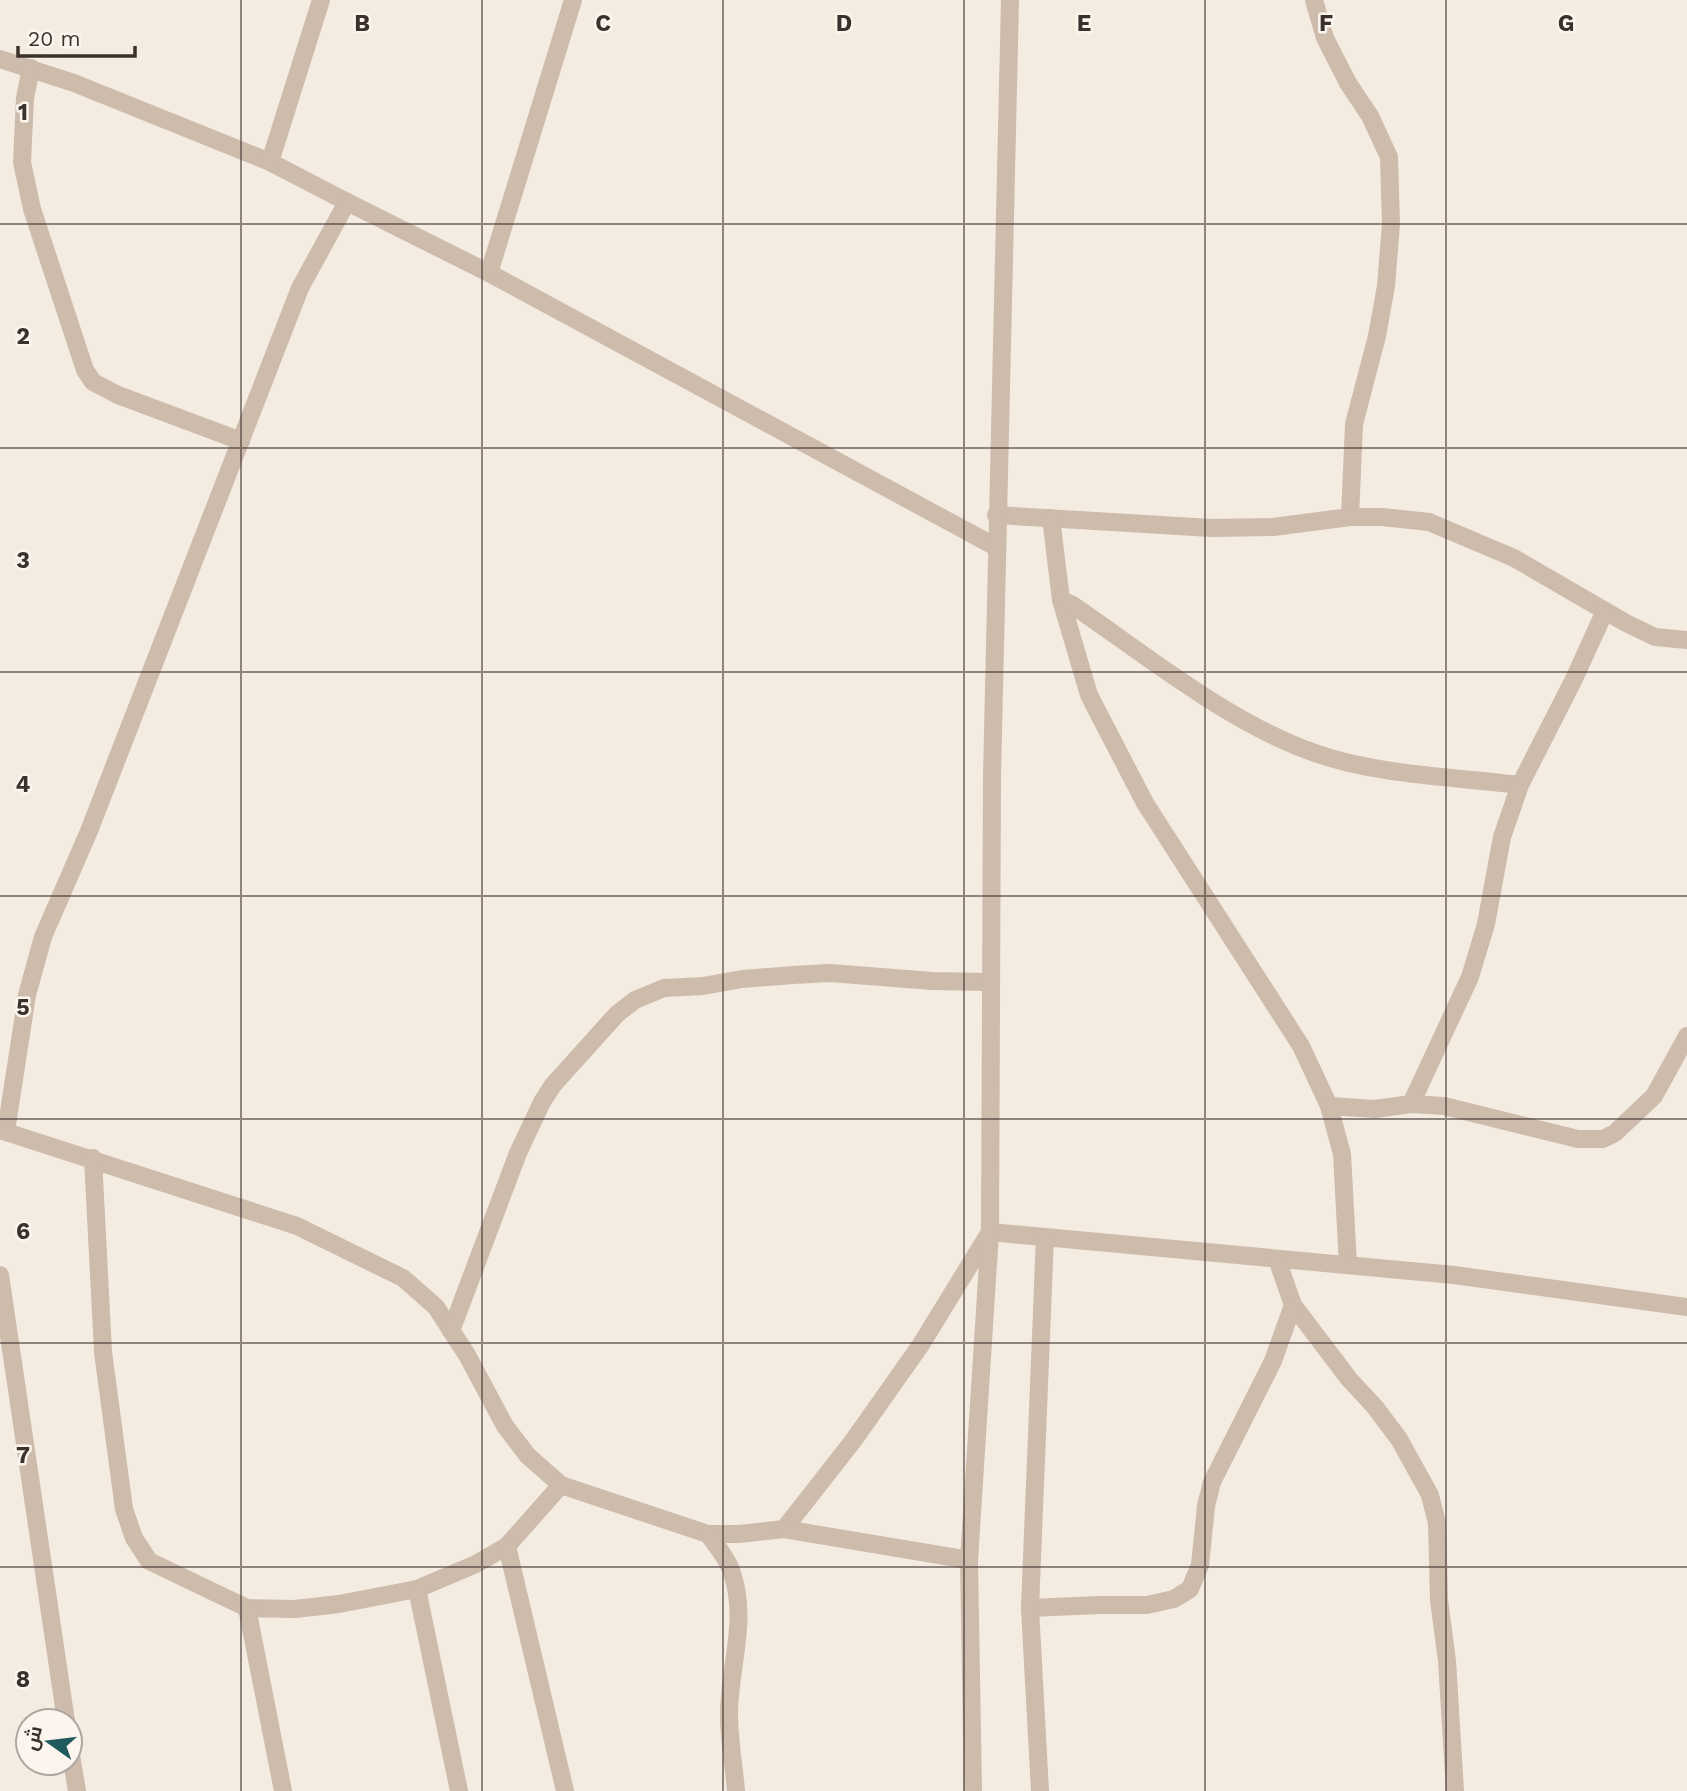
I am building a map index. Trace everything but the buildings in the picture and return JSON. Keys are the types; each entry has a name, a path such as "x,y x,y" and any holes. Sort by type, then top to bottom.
{"street":[{"path":"270,162 321,0"},
{"path":"489,273 573,0"},
{"path":"973,1791 969,1560 990,1232 996,514 1010,0"},
{"path":"1314,0 1325,38 1348,83 1370,116 1389,157 1391,224 1386,286 1377,336 1354,424 1350,517"},
{"path":"0,59 31,68 270,162 489,273 996,547"},
{"path":"31,68 25,99 22,162 32,209 85,370 93,382 110,391 241,441"},
{"path":"347,202 300,288 89,831 43,937 27,995 3,1130 297,1226 403,1278 436,1307 467,1355 505,1426 528,1456 561,1485 708,1534 784,1529 969,1560"},
{"path":"996,514 1211,528 1273,527 1350,517 1429,522 1514,558 1655,637 1687,640"},
{"path":"1051,518 1061,600 1089,695 1144,803 1301,1046 1329,1106 1342,1154 1348,1265"},
{"path":"1061,600 1071,604 1228,710 1315,753 1368,767 1520,785"},
{"path":"1411,1104 1470,977 1486,924 1502,837 1520,785 1605,611"},
{"path":"451,1331 518,1153 542,1102 617,1014 635,1000 664,988 830,973 932,981 991,982"},
{"path":"1329,1106 1375,1109 1411,1104 1444,1106 1578,1139 1603,1139 1615,1133 1654,1096 1687,1037"},
{"path":"93,1158 103,1352 124,1509 134,1538 149,1561 247,1608 295,1609 339,1604 417,1589 476,1564 507,1546 561,1485"},
{"path":"990,1232 1454,1275 1687,1307"},
{"path":"784,1529 853,1441 920,1346 990,1232"},
{"path":"1040,1791 1030,1608 1045,1237"},
{"path":"1277,1259 1293,1305 1399,1439 1430,1495 1437,1523 1439,1600 1447,1661 1455,1791"},
{"path":"0,1275 64,1707"},
{"path":"1030,1608 1147,1605 1174,1599 1190,1589 1200,1564 1206,1506 1212,1482 1273,1361 1293,1305"},
{"path":"708,1534 730,1568 737,1591 738,1644 732,1672 729,1716 736,1791"},
{"path":"507,1546 565,1791"},
{"path":"417,1589 459,1791"},
{"path":"247,1608 283,1791"}]}
